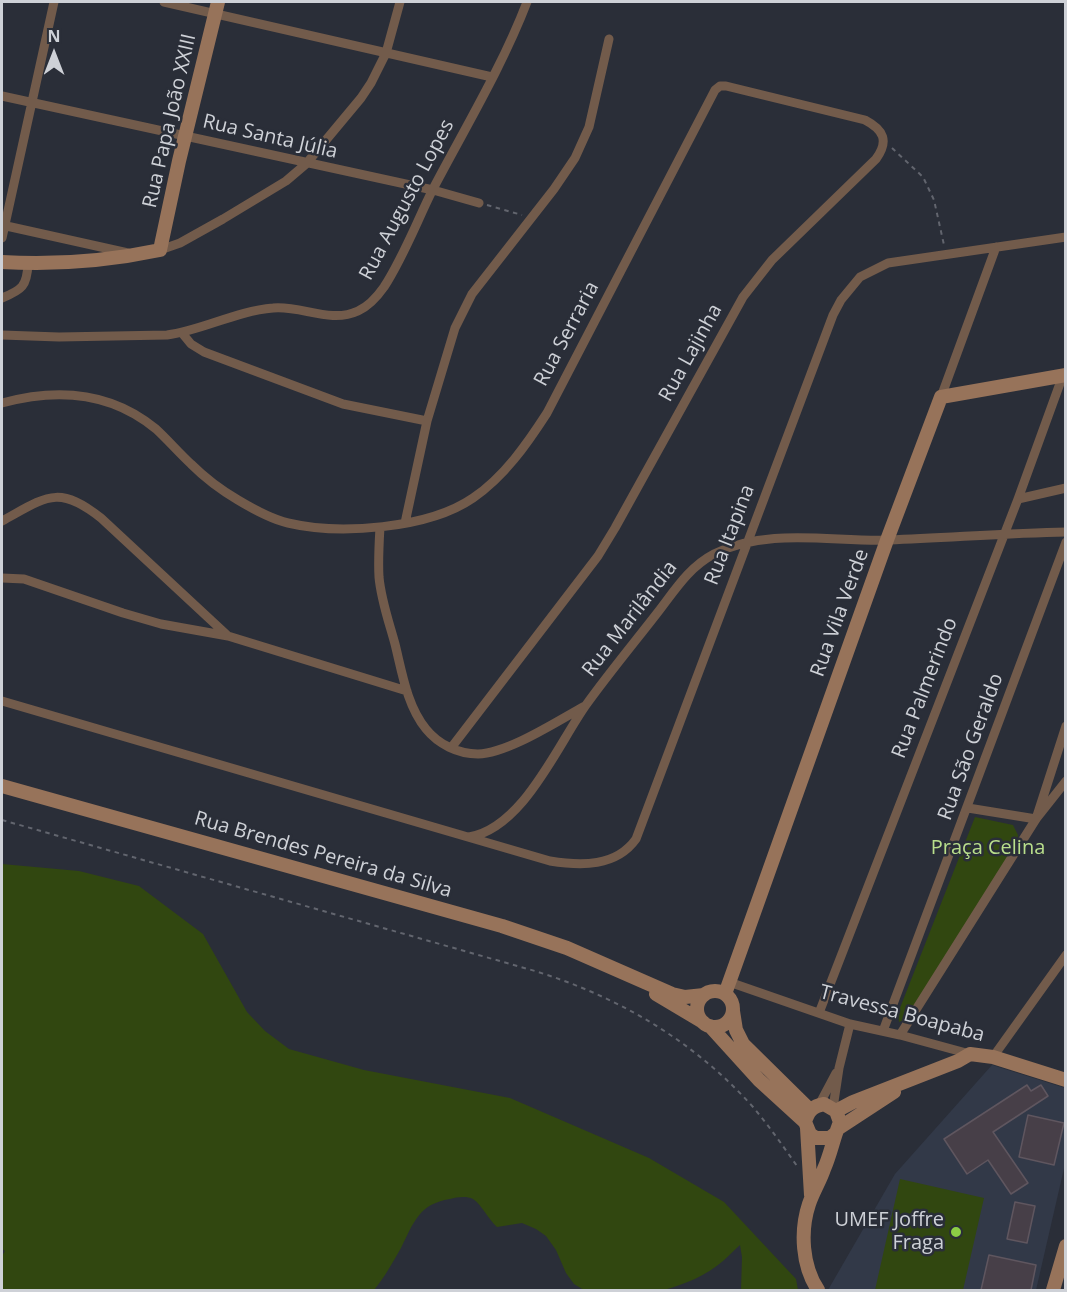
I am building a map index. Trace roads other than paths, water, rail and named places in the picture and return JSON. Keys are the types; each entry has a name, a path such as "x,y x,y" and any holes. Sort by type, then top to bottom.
{"street":[{"path":"2,238 3,225 54,2"},
{"path":"164,2 217,8 386,53 492,77"},
{"path":"2,262 28,264 93,260 160,250 180,243 286,181 306,164 362,98 386,53 400,2"},
{"name":"Rua Augusto Lopes","path":"2,335 129,336 182,333 272,308 289,308 332,316 347,315 360,310 373,301 392,274 492,77 527,2"},
{"name":"Rua Papa João XXIII","path":"160,250 185,136 217,8"},
{"path":"405,523 427,421 455,328 472,294 566,173 589,127 609,39"},
{"name":"Rua Lajinha","path":"451,748 604,547 743,297 772,261 876,159 882,150 883,140 880,132 865,120 720,86"},
{"name":"Rua Serraria","path":"2,403 22,397 47,394 81,395 105,400 143,419 206,477 239,500 286,522 305,526 380,527 405,523 448,511 471,499 491,484 531,437 552,402 715,90 720,86"},
{"name":"Rua Santa Júlia","path":"2,96 433,190 479,203"},
{"path":"3,225 137,255"},
{"name":"Rua Itapina","path":"2,701 550,861 586,865 601,862 629,849 636,839 747,541 833,315 841,300 860,277 888,263 1065,237"},
{"name":"Rua Vila Verde","path":"727,988 887,540 996,247"},
{"path":"2,298 23,287 27,278 28,264"},
{"path":"182,333 190,344 204,352 343,404 427,421"},
{"path":"941,396 1064,375"},
{"name":"Rua Palmerindo","path":"819,1013 1064,375"},
{"path":"1018,499 1065,488"},
{"path":"2,521 38,501 53,497 69,498 83,504 228,636"},
{"path":"380,527 381,594 407,691 421,722 428,731 451,748 464,753 479,754 510,746 586,705"},
{"name":"Rua Marilândia","path":"466,837 481,835 490,830 523,800 586,705 689,572 713,554 747,541 788,538 887,540 1005,532 1065,532"},
{"name":"Rua São Geraldo","path":"883,1032 1065,542"},
{"path":"2,578 24,579 123,613 161,624 228,636 407,691"},
{"path":"1036,819 1065,726"},
{"path":"900,1035 1036,819 1065,781"},
{"name":"Rua Brendes Pereira da Silva","path":"2,786 502,926 567,948 678,997 704,995"},
{"path":"968,808 1036,819"},
{"path":"993,1057 1065,955"},
{"name":"Rua Brendes Pereira da Silva","path":"629,977 706,1024 759,1080 810,1116"},
{"path":"733,1011 731,1018 718,1027 706,1024 699,1016 697,1009 704,995 727,988 733,1011 736,1030 743,1044 810,1116 816,1137 830,1137 913,1079"},
{"name":"Travessa Boapaba","path":"727,988 819,1013 850,1024 970,1054 993,1057 1065,1080"},
{"path":"818,1290 811,1279 806,1262 804,1245 806,1216 811,1197 825,1167 837,1131 839,1068 850,1024"},
{"path":"810,1116 824,1104 838,1108 970,1054"},
{"path":"811,1197 810,1116 839,1068"},
{"path":"1053,1290 1065,1246"}],"place":[{"name":"UMEF Joffre Fraga","path":"956,1232"}],"park label":[{"name":"Praça Celina","path":"988,848"}]}
